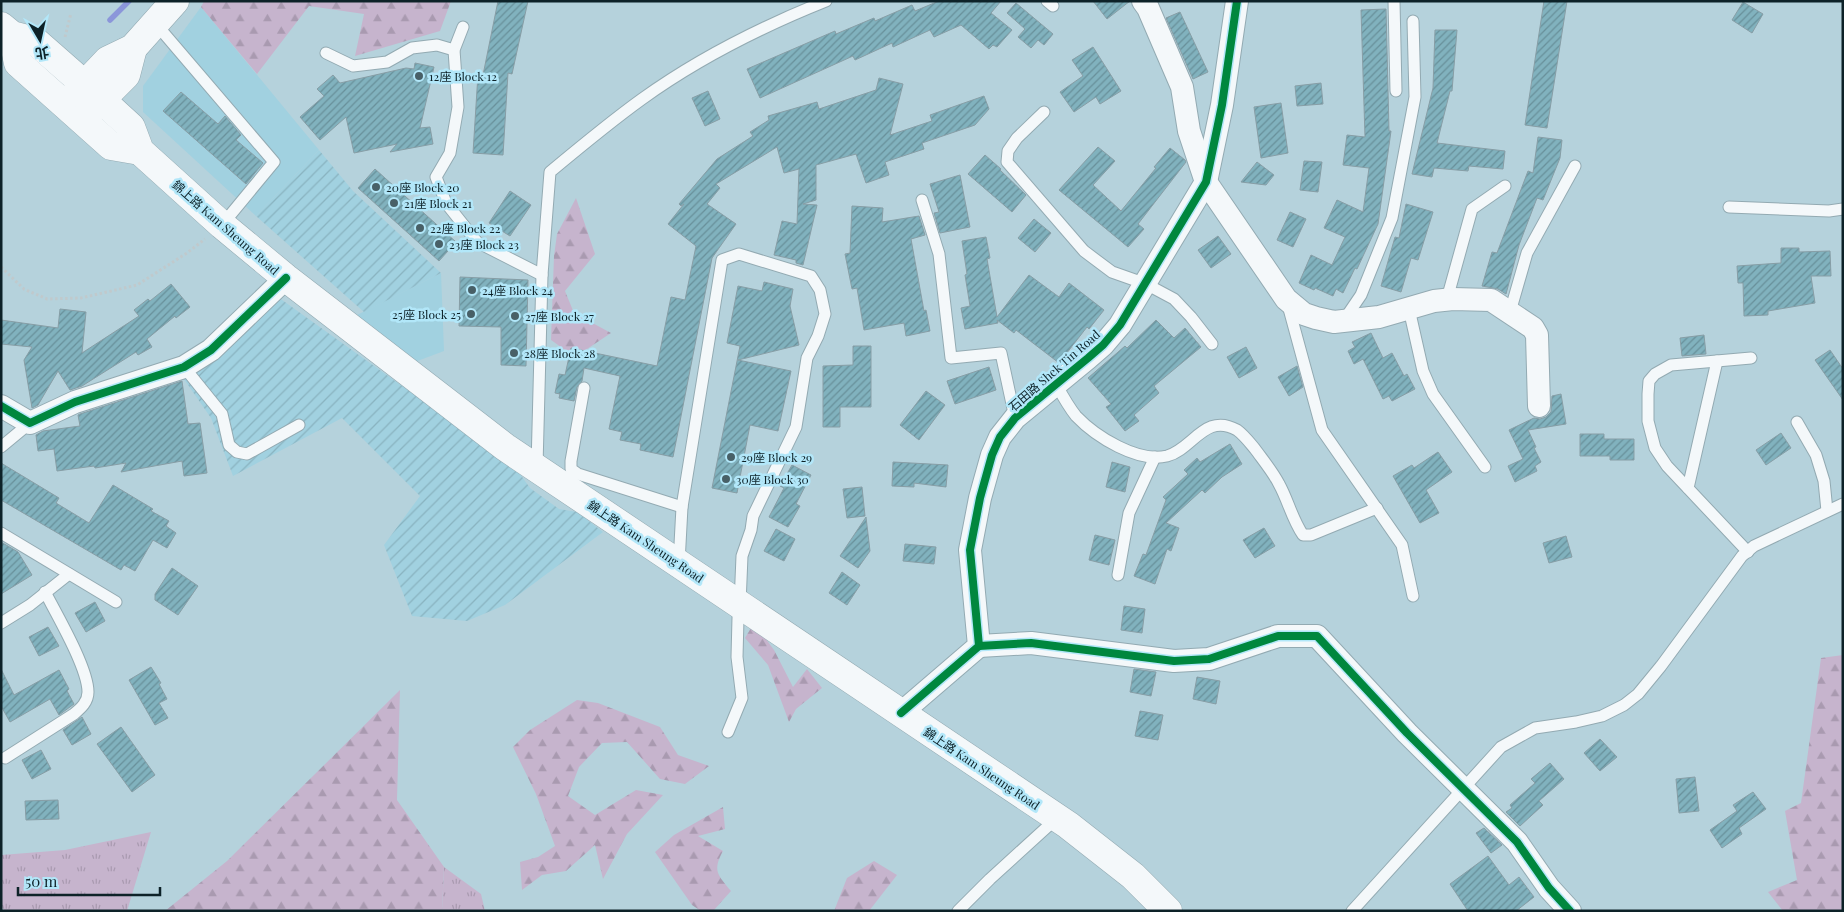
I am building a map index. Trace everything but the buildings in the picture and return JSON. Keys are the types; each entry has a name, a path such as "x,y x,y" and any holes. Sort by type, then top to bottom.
{"main road":[{"path":"74,112 93,92 108,60 133,48 175,1"},
{"name":"錦上路 Kam Sheung Road","path":"6,30 18,63 111,146 140,152"},
{"name":"錦上路 Kam Sheung Road","path":"6,30 35,41 93,92 131,127 140,152 222,225 286,278 497,441 1057,818 1133,876 1168,911"}],"street":[{"name":"石田路 Shek Tin Road","path":"979,646 970,550 980,498 992,455 1000,437 1015,418 1103,345 1120,325 1206,182 1222,105 1236,1"},
{"path":"1152,4 1182,86 1189,131 1206,182 1286,299 1304,314 1334,322 1379,317 1447,299 1491,300 1533,328 1537,335 1539,406"},
{"path":"1,406 30,423 75,402 184,367 211,350 286,278"},
{"path":"901,713 979,646 1031,643 1174,661 1209,659 1278,636 1317,636 1407,733 1517,842 1549,888 1570,911"}],"lane":[{"path":"536,468 542,275 550,172 608,124 678,74 753,33 826,1"},
{"path":"1394,1 1396,91"},
{"path":"1343,321 1361,294 1392,218 1415,97 1413,21"},
{"path":"156,24 274,162 222,225"},
{"path":"463,27 454,50 458,107 450,153 436,177 446,203 477,242 542,275"},
{"path":"326,53 353,66 387,62 412,48 437,45 454,50"},
{"path":"1044,112 1017,138 1008,151 1007,162 1084,251 1112,272 1146,284 1174,298 1192,317 1212,344"},
{"path":"1510,312 1526,253 1575,166"},
{"path":"1447,299 1472,209 1505,186"},
{"path":"922,200 939,254 951,358 1001,353 1015,418"},
{"path":"1729,207 1830,211 1843,209"},
{"path":"679,563 682,507 722,260 739,254 811,276 820,290 825,314 818,336 807,358 796,427 753,516 751,530 742,556 737,657 742,698 728,732"},
{"path":"1286,299 1322,430 1402,545 1413,596"},
{"path":"1409,309 1423,371 1433,394 1485,467"},
{"path":"1748,552 1667,466 1655,448 1648,421 1648,394 1649,381 1654,374 1671,365 1751,358"},
{"path":"1688,488 1717,361"},
{"path":"184,367 222,414 229,445 237,452 247,454 299,425"},
{"path":"1056,384 1065,402 1090,428 1129,451 1144,457 1155,457 1175,452 1202,431 1212,426 1223,426 1239,432 1262,458 1278,482 1303,535 1311,535 1377,508"},
{"path":"584,388 571,469 578,474 682,507"},
{"path":"1797,422 1816,455 1824,481 1827,511"},
{"path":"1,447 30,423"},
{"path":"1118,574 1129,513 1155,457"},
{"path":"1352,911 1501,748 1521,734 1542,726 1576,722 1602,716 1624,705 1638,694 1684,636 1742,556 1754,546 1843,504"},
{"path":"1,533 116,602"},
{"path":"1,623 30,605 69,574"},
{"path":"5,758 74,714 84,706 88,693 86,676 45,592"},
{"path":"958,911 1057,818"}],"path":[{"path":"63,45 71,13"},
{"path":"1,267 24,289 47,298 81,298 137,285 187,253 222,225"}],"shaded area":[{"path":"201,7 319,150 256,216 143,112 143,86"},
{"path":"319,150 353,191 441,273 364,312 256,216"},
{"path":"441,273 444,351 412,363 351,318"},
{"path":"278,297 515,467 530,488 559,509 577,512 603,532 505,605 467,621 412,616 384,545 420,496 342,418 233,476 211,418 179,372"}],"green space":[{"path":"204,1 451,1 440,31 355,56 364,14 309,6 257,74 201,7"},
{"path":"576,198 595,254 565,291 574,313 611,333 575,357 551,340 554,256 557,234"},
{"path":"754,623 774,650 793,687 807,669 822,688 796,709 789,722 768,665 745,638"},
{"path":"1843,655 1843,911 1783,911 1768,892 1797,880 1785,811 1801,803 1821,658"},
{"path":"400,690 397,800 444,867 442,911 165,911 227,861"},
{"path":"577,700 598,703 660,727 678,755 709,766 685,784 660,779 627,742 602,743 579,767 568,796 595,815 636,790 663,795 627,834 603,879 595,845 566,871 542,875 522,890 520,862 538,857 555,846 536,794 513,747 530,730"},
{"path":"723,807 725,829 698,836 723,851 717,868 720,877 731,891 714,910 701,911 692,905 655,852 674,835"},
{"path":"151,832 127,911 5,911 1,907 1,855 65,850"},
{"path":"874,861 897,875 869,911 834,911 847,878"},
{"path":"444,867 481,894 485,911 442,911"}],"waterway":[{"path":"110,20 129,1"}],"cycle path":[{"path":"901,713 979,646 970,550 980,498 992,455 1000,437 1015,418 1103,345 1120,325 1206,182 1222,105 1237,1"},
{"path":"1,406 30,423 75,402 184,367 211,350 286,278"},
{"path":"979,646 1031,643 1174,661 1209,659 1278,636 1317,636 1407,733 1517,842 1549,888 1570,911"}],"place":[{"name":"12座 Block 12","path":"419,76"},
{"name":"20座 Block 20","path":"376,187"},
{"name":"21座 Block 21","path":"394,203"},
{"name":"22座 Block 22","path":"420,228"},
{"name":"23座 Block 23","path":"439,244"},
{"name":"24座 Block 24","path":"472,290"},
{"name":"25座 Block 25","path":"471,314"},
{"name":"27座 Block 27","path":"515,316"},
{"name":"28座 Block 28","path":"514,353"},
{"name":"29座 Block 29","path":"731,457"},
{"name":"30座 Block 30","path":"726,479"}]}
